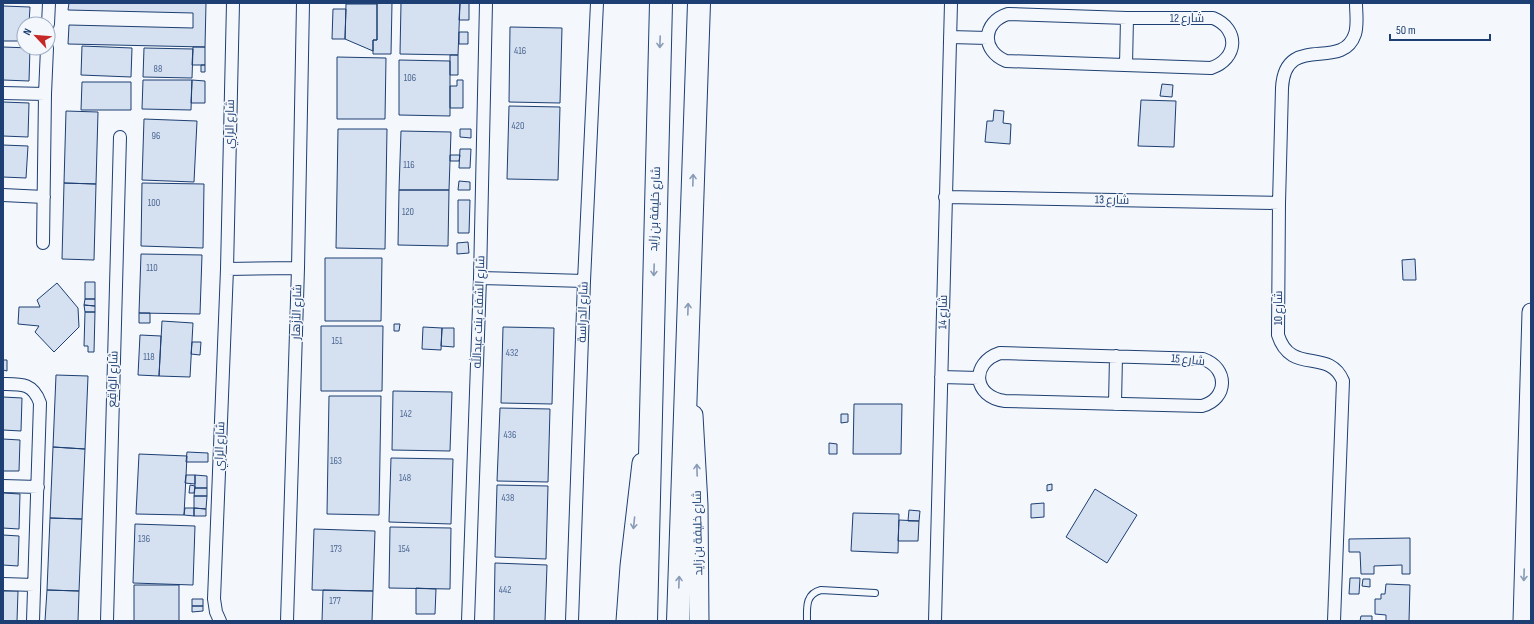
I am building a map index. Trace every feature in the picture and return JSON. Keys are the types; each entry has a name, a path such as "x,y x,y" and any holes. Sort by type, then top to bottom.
{"highway":[{"name":"شارع خليفة بن زايد","path":"678,621 699,3"},
{"name":"شارع خليفة بن زايد","path":"646,621 658,8"}],"main road":[{"name":"شارع خليفة بن زايد","path":"687,348 696,453 699,621"},
{"name":"شارع خليفة بن زايد","path":"626,621 634,516 650,415"}],"street":[{"path":"48,16 49,3"},
{"name":"شارع الراي","path":"220,621 216,612 214,599 227,269 233,3"},
{"name":"شارع الأَزْهار","path":"287,621 298,268 303,3"},
{"name":"شارع الشفاء بنت عبدالله","path":"468,621 480,278 486,3"},
{"name":"شارع الدراسة","path":"572,621 584,281 597,3"},
{"name":"شارع 14","path":"935,621 950,3"},
{"name":"شارع 10","path":"1334,621 1343,381 1335,368 1328,364 1298,359 1288,352 1280,343 1277,327 1278,203 1283,76 1289,64 1299,57 1340,51 1349,44 1355,34 1356,3"},
{"name":"شارع 12","path":"1008,14 1127,18 1213,18 1220,21 1230,32 1232,48 1224,61 1218,66 1211,68 1006,62 999,59 994,54 990,48 988,38 991,26 995,20 1008,14"},
{"path":"1126,65 1127,18"},
{"path":"950,37 988,38"},
{"path":"43,243 47,56"},
{"path":"3,93 45,94"},
{"name":"شارع الوَاقِع","path":"107,621 120,137"},
{"path":"3,195 44,197"},
{"name":"شارع 13","path":"946,197 1278,203"},
{"path":"227,269 298,268"},
{"path":"480,278 584,281"},
{"path":"1522,621 1531,312"},
{"name":"شارع 15","path":"1000,353 1116,356 1203,359 1214,365 1219,370 1222,383 1218,396 1208,404 1202,406 1005,401 996,400 988,396 982,388 979,378 980,370 984,362 991,356 1000,353"},
{"path":"1115,404 1116,356"},
{"path":"941,377 979,378"},
{"path":"3,384 21,384 31,389 38,397 40,408 33,621"},
{"path":"3,486 38,487"},
{"path":"3,584 34,584"}],"lane":[{"path":"807,621 808,600 810,596 817,591 874,593"}],"building":[{"path":"69,3 206,3 205,47 68,44 69,25 193,28 193,13 68,10"},
{"path":"377,3 392,3 391,54 373,54 373,40 377,40"},
{"path":"401,3 460,3 458,55 400,54"},
{"path":"460,3 469,3 469,20 459,20"},
{"path":"346,4 377,4 377,40 373,40 373,51 345,39"},
{"path":"3,6 30,7 29,16 16,16 16,41 3,41"},
{"path":"333,9 346,9 345,39 332,39"},
{"path":"510,27 562,28 560,103 509,102"},
{"path":"459,32 468,32 468,44 459,44"},
{"path":"82,46 132,48 131,77 81,75"},
{"path":"3,47 16,47 16,56 30,56 29,81 3,80"},
{"path":"193,47 205,47 205,65 192,65"},
{"path":"144,48 193,49 192,78 143,77"},
{"path":"450,55 458,55 458,75 450,75"},
{"path":"337,57 386,58 385,119 337,119"},
{"path":"399,60 450,61 450,116 399,115"},
{"path":"201,65 205,65 205,72 201,72"},
{"path":"143,80 192,80 191,110 142,109"},
{"path":"192,80 205,81 205,103 191,103"},
{"path":"457,80 463,80 463,108 450,108 450,86 457,86"},
{"path":"82,82 131,82 131,110 81,110"},
{"path":"1162,84 1173,85 1172,97 1160,96"},
{"path":"1141,100 1176,101 1174,147 1138,146"},
{"path":"3,102 29,103 28,137 3,136"},
{"path":"509,106 560,107 558,180 507,179"},
{"path":"994,110 1004,111 1003,123 1011,124 1010,144 985,142 987,121 993,121"},
{"path":"66,111 98,112 96,184 64,183"},
{"path":"144,119 197,121 194,182 142,180"},
{"path":"338,129 387,129 385,249 336,248"},
{"path":"460,129 471,129 471,138 460,137"},
{"path":"401,131 451,132 449,190 399,190"},
{"path":"3,145 28,146 26,178 3,177"},
{"path":"460,149 471,149 470,168 459,168"},
{"path":"450,155 460,155 459,161 450,161"},
{"path":"459,181 470,182 470,190 458,190"},
{"path":"64,183 96,184 94,260 62,259"},
{"path":"142,183 204,184 203,248 141,246"},
{"path":"399,190 449,190 448,246 398,245"},
{"path":"458,200 470,200 469,233 458,233"},
{"path":"468,242 469,253 457,254 457,243"},
{"path":"141,254 202,255 200,314 139,313"},
{"path":"325,258 382,258 381,321 325,321"},
{"path":"1415,259 1416,280 1403,280 1402,260"},
{"path":"85,282 95,282 95,299 85,299"},
{"path":"57,283 78,308 79,327 54,352 35,332 39,326 18,324 19,307 40,307 37,300"},
{"path":"85,299 95,299 95,306 84,305"},
{"path":"84,305 95,306 95,312 85,312"},
{"path":"85,312 95,312 94,352 88,352 88,346 84,346"},
{"path":"139,313 150,313 150,323 139,323"},
{"path":"162,321 193,323 190,377 159,376"},
{"path":"394,324 400,324 399,331 394,331"},
{"path":"321,326 383,326 382,391 321,391"},
{"path":"423,327 442,328 441,350 422,349"},
{"path":"503,327 554,328 552,404 501,403"},
{"path":"442,328 454,328 454,347 441,346"},
{"path":"140,335 161,336 159,376 138,375"},
{"path":"192,342 201,342 200,355 191,354"},
{"path":"3,360 7,360 7,371 3,370"},
{"path":"56,375 88,376 85,449 53,447"},
{"path":"393,391 452,392 450,451 392,450"},
{"path":"329,396 381,396 379,515 327,514"},
{"path":"3,397 22,398 21,431 3,430"},
{"path":"854,404 902,404 901,454 853,454"},
{"path":"500,408 550,409 548,482 497,481"},
{"path":"841,414 848,414 848,422 841,423"},
{"path":"3,439 20,440 19,471 3,471"},
{"path":"829,443 837,444 837,454 829,454"},
{"path":"53,447 85,449 82,519 50,518"},
{"path":"187,452 208,453 208,462 186,462"},
{"path":"139,454 187,456 184,515 136,514"},
{"path":"391,458 453,459 451,524 389,522"},
{"path":"186,475 195,475 195,484 185,483"},
{"path":"195,475 207,476 207,488 195,488"},
{"path":"1052,484 1052,490 1047,491 1047,485"},
{"path":"190,485 195,486 194,493 189,493"},
{"path":"497,485 548,486 546,559 495,557"},
{"path":"195,488 207,488 207,496 194,496"},
{"path":"1095,489 1137,515 1107,563 1066,537"},
{"path":"3,493 20,494 19,529 3,528"},
{"path":"194,496 207,496 206,509 194,508"},
{"path":"1044,503 1044,517 1031,518 1031,504"},
{"path":"185,508 194,508 194,516 184,515"},
{"path":"194,508 206,509 206,516 194,516"},
{"path":"909,510 920,511 919,521 908,521"},
{"path":"853,513 899,514 898,553 851,551"},
{"path":"50,518 82,519 79,591 47,590"},
{"path":"899,520 919,521 918,541 898,541"},
{"path":"135,524 195,526 193,585 133,583"},
{"path":"390,527 451,528 450,589 389,588"},
{"path":"314,529 375,531 373,591 312,590"},
{"path":"3,535 19,536 18,566 3,565"},
{"path":"1410,538 1410,574 1402,574 1402,565 1374,566 1374,574 1361,574 1360,552 1349,552 1349,539"},
{"path":"495,563 547,565 545,621 494,621"},
{"path":"1350,578 1360,578 1359,594 1349,594"},
{"path":"1363,579 1370,579 1370,587 1362,586"},
{"path":"1386,584 1410,585 1409,621 1386,621 1386,615 1375,614 1375,599 1381,599 1381,594 1385,594"},
{"path":"134,585 179,585 179,621 134,621"},
{"path":"416,588 436,589 435,614 416,614"},
{"path":"47,590 79,591 78,621 45,621"},
{"path":"323,590 373,591 372,621 322,621"},
{"path":"3,591 18,591 17,621 3,621"},
{"path":"192,599 203,599 203,606 192,606"},
{"path":"192,606 203,606 203,611 192,612"},
{"path":"1361,616 1372,616 1372,621 1360,621"}]}
